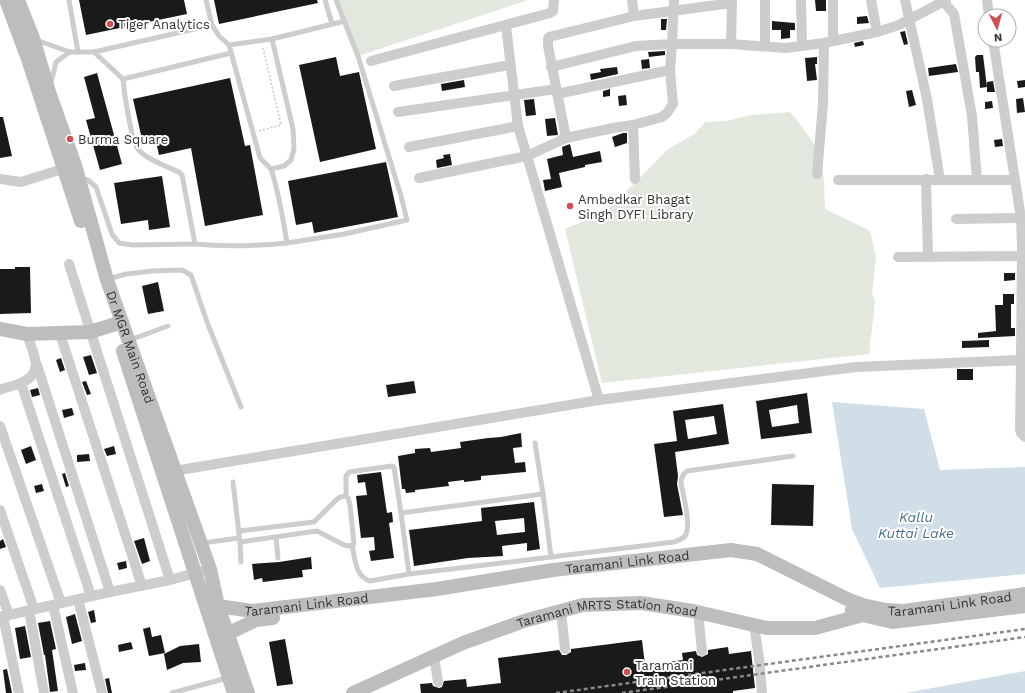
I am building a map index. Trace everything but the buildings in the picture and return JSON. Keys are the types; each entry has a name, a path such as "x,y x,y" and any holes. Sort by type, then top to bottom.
{"street":[{"name":"Dr MGR Main Road","path":"6,0 27,40 49,92 69,166 79,179 118,323 129,340 210,570 218,606 248,693"},
{"name":"Dr MGR Main Road","path":"18,0 27,40 69,166 118,323 162,474 234,693"},
{"path":"371,61 550,13 554,8 554,0"},
{"path":"632,0 634,16"},
{"path":"765,0 765,46"},
{"path":"801,0 802,46"},
{"path":"817,174 833,0"},
{"path":"872,0 877,32"},
{"path":"905,0 927,98 940,180"},
{"path":"551,66 636,46 672,44 731,44 786,48 802,46 877,32 899,26 943,0 954,14 972,116 977,180"},
{"path":"566,138 551,66 548,43 548,39 550,37 674,5 732,2 731,44"},
{"path":"419,178 527,156 566,138 633,125 662,117 673,104 670,70 674,5"},
{"path":"506,26 518,126 599,400"},
{"path":"994,48 1015,180 1022,206 1021,218 1024,244 1021,256 1023,279 1023,360 1020,429 1021,433 1025,437"},
{"path":"394,86 510,65"},
{"path":"398,112 557,91 670,70"},
{"path":"633,125 634,179"},
{"path":"408,147 518,126"},
{"path":"0,179 22,182 69,166"},
{"path":"926,179 928,256"},
{"path":"838,180 1015,180"},
{"path":"956,219 1021,218"},
{"path":"898,257 1021,256"},
{"path":"69,264 170,580"},
{"path":"0,329 28,334 60,334 90,332 118,323"},
{"path":"28,334 110,592"},
{"path":"60,334 142,586"},
{"path":"174,471 599,400 856,367 1023,360"},
{"path":"0,390 30,379 35,374 37,365"},
{"path":"21,383 91,596"},
{"path":"0,426 57,604 73,693"},
{"path":"0,510 31,610 44,693"},
{"name":"Taramani Link Road","path":"218,606 252,611 436,589 553,570 731,550 757,554 847,599 863,610 904,611 1025,594"},
{"name":"Taramani Link Road","path":"227,634 256,620 438,597 554,578 731,558 754,562 892,622 1025,606"},
{"path":"4,616 210,570"},
{"path":"0,590 19,693"},
{"path":"78,599 102,693"},
{"name":"Taramani MRTS Station Road","path":"353,693 463,643 524,621 583,605 641,603 698,612 767,628 815,628 863,610"},
{"path":"561,611 565,649"},
{"path":"698,612 702,651"},
{"path":"754,625 762,693"},
{"path":"434,656 438,682"}],"lane":[{"path":"69,0 78,52"},
{"path":"206,0 212,25 218,36 229,45 260,158 271,169 283,214 287,243"},
{"path":"325,0 332,24"},
{"path":"79,179 88,180 96,187 112,234 119,243 259,246 344,234 407,220 365,78 336,0"},
{"path":"229,45 272,39 345,21"},
{"path":"27,40 70,52 94,52 212,25"},
{"path":"271,169 284,166 291,160 294,148 293,129 272,39"},
{"path":"49,92 56,62 70,52"},
{"path":"94,52 123,79 125,97 137,149 152,160 179,172 182,175 195,244"},
{"path":"123,79 231,53"},
{"path":"107,280 126,274 152,271 182,270 191,275 207,322 241,407"},
{"path":"129,340 168,326"},
{"path":"535,443 551,557"},
{"path":"409,574 393,466 349,472 346,476 346,496 350,505 354,544 352,546 359,573 365,580 370,581 409,574 674,542 682,539 688,530 681,480 684,474 688,471 794,456"},
{"path":"233,482 241,562"},
{"path":"401,513 543,494"},
{"path":"239,531 314,522 335,501 340,497 346,496"},
{"path":"200,544 276,537 317,531 344,545 352,546"},
{"path":"276,537 278,558"},
{"path":"172,693 229,677"}],"path":[{"path":"252,132 281,125 263,46"}],"shaded area":[{"path":"336,0 528,0 358,56"},
{"path":"790,112 811,140 820,156 824,175 825,209 870,231 876,257 872,293 875,302 869,354 602,383 565,229 603,213 668,149 696,133 705,122 726,121 751,115"}],"water":[{"name":"Kallu Kuttai Lake","path":"832,402 924,409 940,470 1025,467 1025,574 880,588 852,529"},
{"path":"1025,671 1025,693 905,693"}],"railway":[{"path":"556,693 1025,629"},
{"path":"622,693 1025,637"}],"place":[{"name":"Tiger Analytics","path":"110,24"},
{"name":"Burma Square","path":"70,139"},
{"name":"Ambedkar Bhagat Singh DYFI Library","path":"570,206"},
{"name":"Taramani Train Station","path":"627,672"}]}
